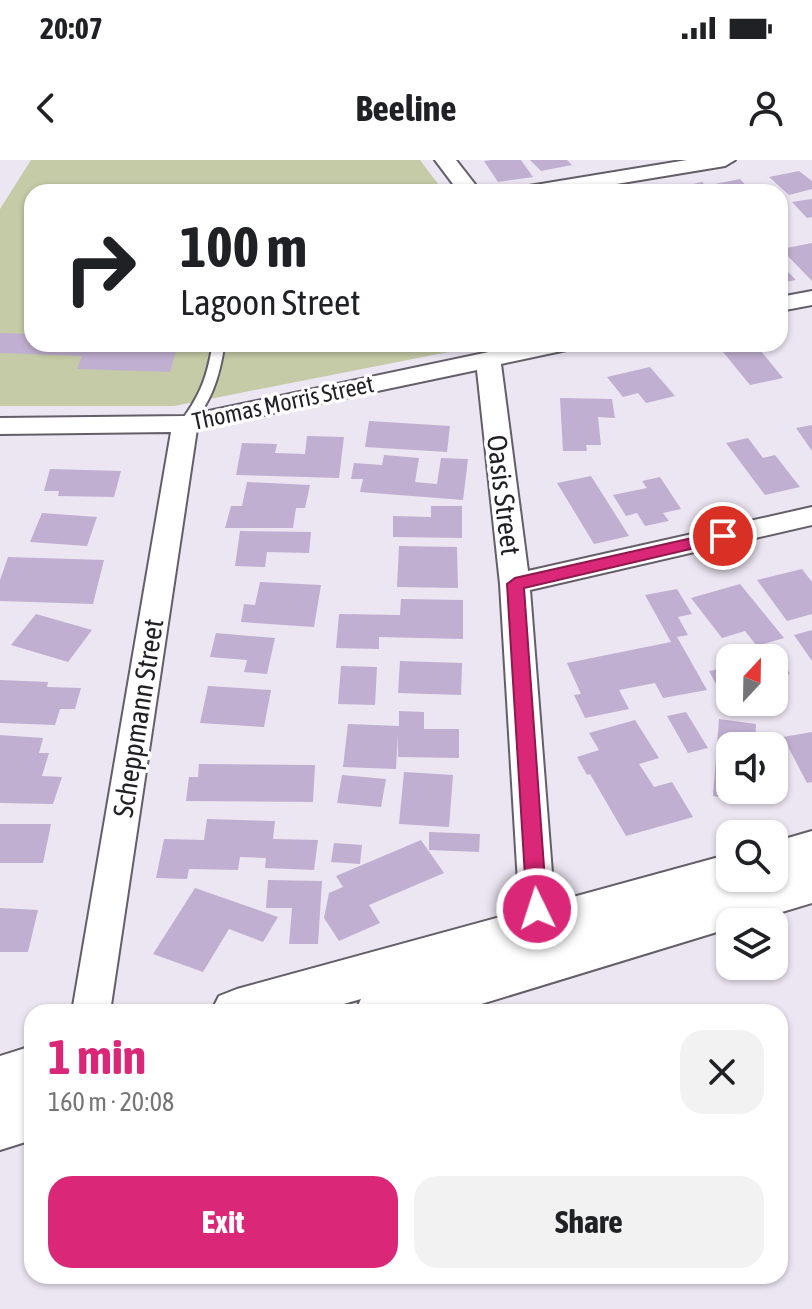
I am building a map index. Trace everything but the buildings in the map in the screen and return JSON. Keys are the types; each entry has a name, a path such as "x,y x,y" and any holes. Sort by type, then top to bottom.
{"street":[{"path":"445,160 464,184"},
{"path":"578,184 725,160"},
{"path":"788,302 812,298"},
{"name":"Thomas Morris Street","path":"0,426 185,424 527,352"},
{"name":"Oasis Street","path":"488,361 515,584 540,948"},
{"name":"Scheppmann Street","path":"92,1004 185,424"},
{"path":"515,584 812,516"},
{"path":"788,857 812,850"},
{"path":"401,1004 716,879"},
{"path":"275,1004 540,948 812,883"},
{"path":"0,1080 24,1072"},
{"path":"0,1125 24,1118"}],"lane":[{"path":"185,424 203,405 210,388 217,352"}],"green space":[{"path":"31,160 420,160 438,184 24,184 24,352 448,352 174,406 0,406 0,209"}],"route":[{"path":"537,909 515,584 723,536"}]}
